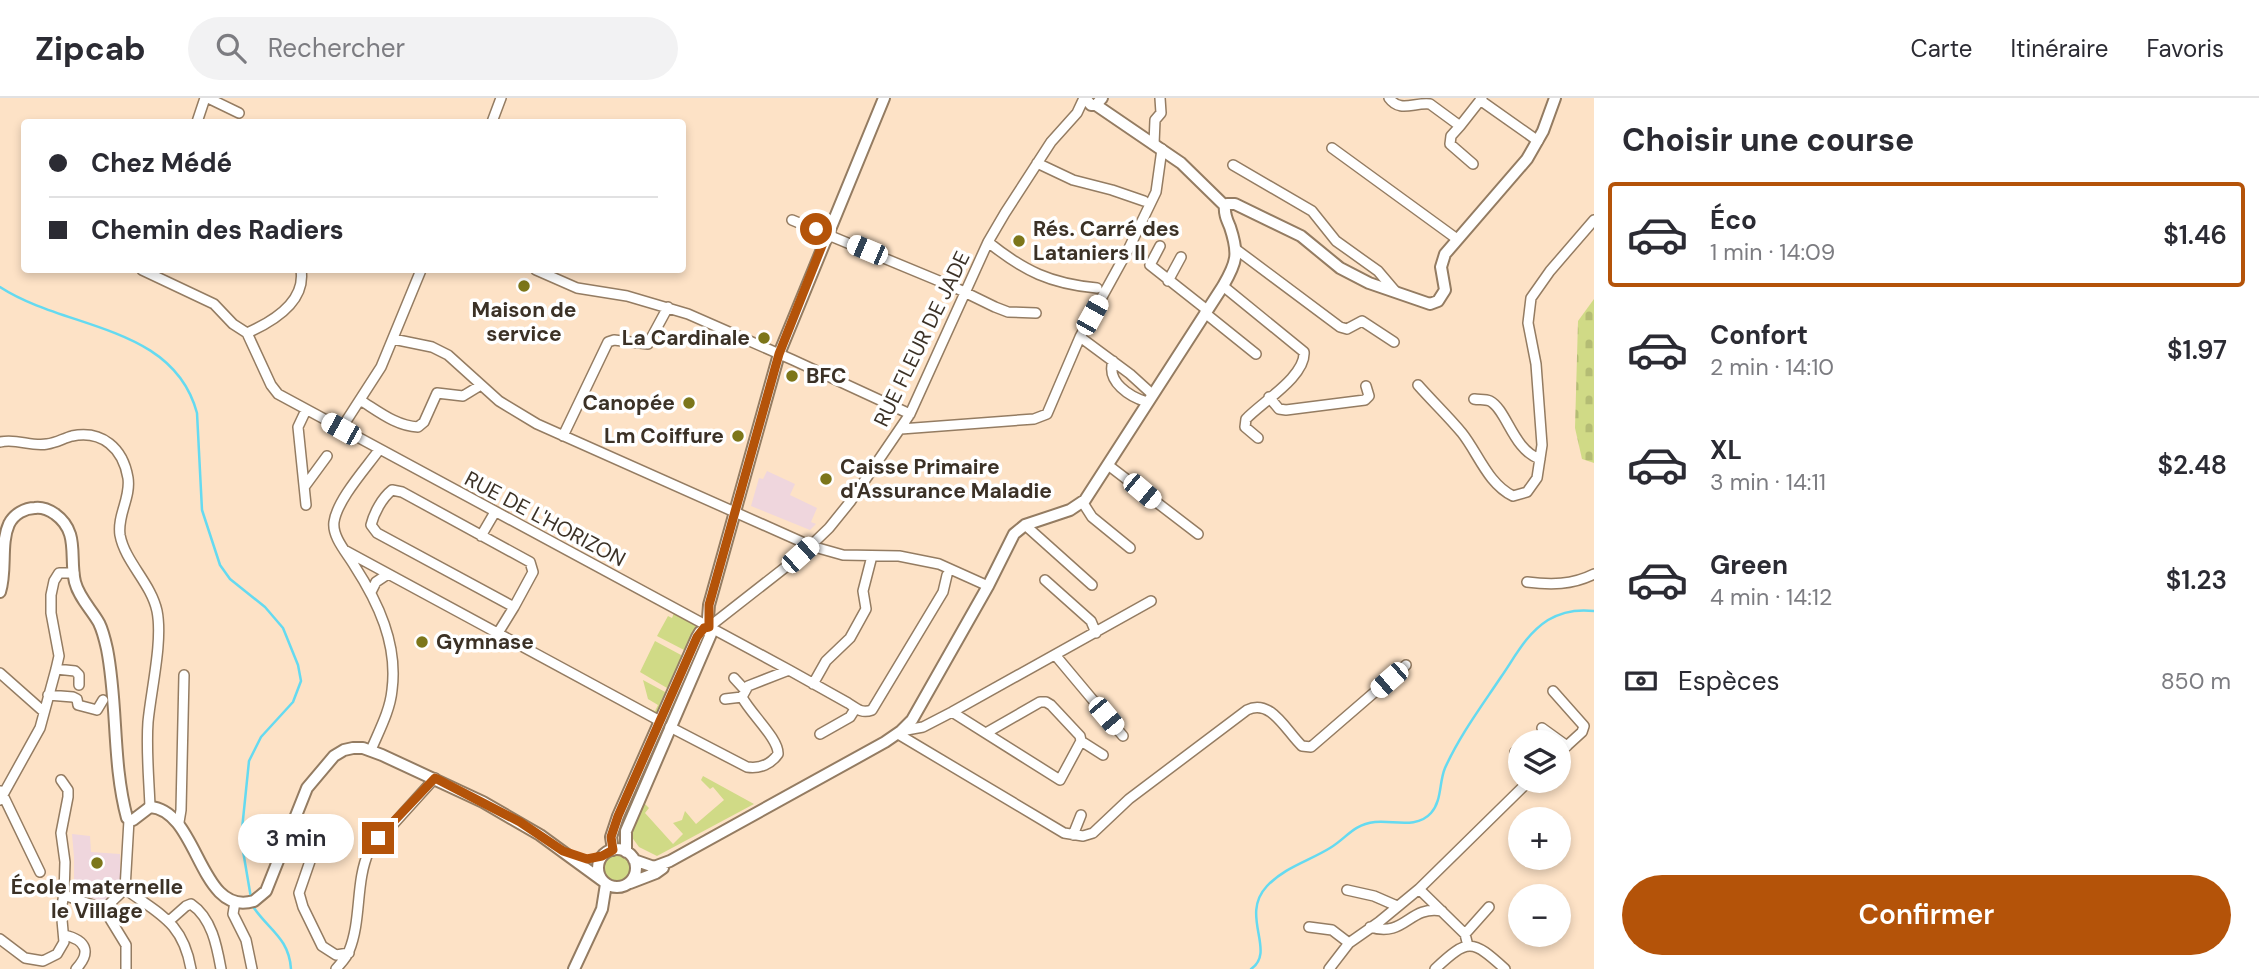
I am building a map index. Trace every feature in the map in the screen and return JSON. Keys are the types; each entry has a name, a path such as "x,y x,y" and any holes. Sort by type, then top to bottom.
{"street":[{"path":"198,119 206,98 239,113"},
{"path":"495,119 501,98"},
{"path":"613,850 611,837 618,816 711,634 708,608 779,354 884,98"},
{"path":"901,429 1041,417 1051,407 1080,337 1156,192 1158,147 1155,120 1161,113 1160,98"},
{"path":"1389,98 1395,105 1403,107 1430,104 1460,126"},
{"path":"1473,164 1450,144 1451,136 1481,99 1538,141"},
{"path":"899,733 912,720 988,586 1010,540 1025,525 1083,503 1231,271 1237,250 1225,214 1225,206 1188,169 1093,100"},
{"name":"RUE FLEUR DE JADE","path":"709,627 811,546 850,502 910,414 988,242 1051,142 1077,113 1093,100"},
{"path":"1225,206 1235,204 1294,232 1350,274 1419,302 1438,301 1446,290 1441,263 1457,239 1516,173 1538,141 1555,101"},
{"path":"1332,148 1457,239"},
{"path":"1037,163 1073,180 1144,201"},
{"path":"1233,164 1312,211 1336,241 1378,271 1395,291"},
{"path":"792,220 1008,312 1036,313"},
{"path":"1418,385 1464,436 1475,456 1507,494 1518,496 1531,489 1537,478 1542,445 1537,378 1528,323 1531,298 1549,271 1594,220"},
{"name":"RUE FLEUR DE JADE","path":"988,242 1037,275 1056,282 1097,288"},
{"path":"1160,246 1150,265 1256,354"},
{"path":"1237,250 1340,327 1347,329 1362,321 1394,342"},
{"path":"1168,281 1181,257"},
{"name":"RUE DE L'HORIZON","path":"149,273 214,304 233,324 247,333 274,391 789,670 855,709"},
{"path":"165,273 167,281"},
{"path":"247,333 267,325 289,304 302,279 301,273"},
{"path":"341,429 381,367 420,273"},
{"path":"542,273 571,287 627,296 668,307 910,414"},
{"path":"1223,286 1304,352 1305,359 1298,372 1244,423 1258,438"},
{"path":"563,436 609,341 645,346 655,335 668,307"},
{"path":"1080,337 1113,361 1150,398"},
{"path":"393,340 440,351 456,360 507,408 563,436 811,546 843,555 900,556 947,565 988,586"},
{"path":"1113,361 1110,370 1112,376 1131,396 1150,398"},
{"path":"360,400 393,421 418,426 424,422 437,393 463,396 481,385"},
{"path":"1269,397 1279,409 1300,409 1365,400 1369,396 1366,386"},
{"path":"1474,399 1495,404 1525,450 1540,459"},
{"path":"306,410 298,424 306,505"},
{"path":"0,442 17,440 47,444 79,435 94,435 104,438 117,450 126,470 128,489 120,521 120,537 149,592 157,610 158,621 148,726 150,807"},
{"path":"371,750 393,689 392,650 386,627 371,592 333,526 335,515 379,450"},
{"path":"305,486 327,456"},
{"path":"1108,465 1198,534"},
{"path":"498,633 514,607 532,576 533,566 526,559 396,490 385,496 372,520 374,529 382,537 514,607"},
{"path":"1083,503 1092,517 1130,548"},
{"path":"0,592 5,534 14,517 28,509 50,511 68,527 74,549 76,587 99,622 107,650 114,696 120,783 130,820 125,888 104,909"},
{"path":"481,536 495,512"},
{"path":"1025,525 1091,585"},
{"path":"346,551 739,764 760,767 774,760 778,754 778,746 747,708 734,678"},
{"path":"813,684 826,661 850,638 866,609 863,590 872,556"},
{"path":"40,872 1,794 34,742 56,669 59,656 51,613 51,588 60,573 74,573"},
{"path":"371,592 376,582 388,574"},
{"path":"1527,582 1564,584 1594,574"},
{"path":"820,734 850,717 855,709 867,712 872,710 943,592 947,575"},
{"path":"1045,580 1091,621 1096,633"},
{"path":"563,851 587,859 613,850 654,867 670,861 899,733 923,727 953,712 1151,601"},
{"path":"1056,656 1123,736"},
{"path":"899,733 1064,833 1073,835 1093,832 1129,799 1251,707 1267,708 1301,746 1311,747 1406,665"},
{"path":"56,669 75,671 79,675 79,685"},
{"path":"725,699 743,694 754,683 789,670"},
{"path":"0,673 44,712"},
{"path":"178,822 181,810 184,676"},
{"path":"1553,691 1583,722 1582,732 1571,742"},
{"path":"48,695 73,697 80,707 97,710 103,700"},
{"path":"986,733 1040,702 1046,702 1080,736 1081,741 1103,755"},
{"path":"953,712 1060,780 1081,741"},
{"path":"574,969 602,909 635,873 626,831 665,724"},
{"path":"130,820 134,820 150,807 162,809 178,822 218,890 235,902 254,901 266,891 307,788 321,769 344,750 358,747 435,778 520,822 604,882 617,887 656,873 670,861"},
{"path":"336,969 349,953 364,863 369,851 435,778"},
{"path":"0,939 24,958 43,961 57,954 64,942 61,909 65,862 61,833 68,790 61,780"},
{"path":"1329,969 1349,943 1380,922 1419,889 1517,793"},
{"path":"1073,835 1081,815"},
{"path":"318,838 300,885 300,900 322,946 336,955 349,953"},
{"path":"602,856 598,866 604,882 602,909"},
{"path":"125,888 169,920 187,951 191,969"},
{"path":"1419,889 1465,934 1468,946"},
{"path":"1347,890 1374,896 1397,906"},
{"path":"64,895 104,909 127,945 126,969"},
{"path":"235,902 233,914 246,940 252,969"},
{"path":"169,920 186,906 191,904 196,907 214,939 221,969"},
{"path":"1465,934 1489,907"},
{"path":"1370,927 1384,932 1396,929 1420,912 1430,909 1442,911"},
{"path":"1309,927 1332,930 1349,943"},
{"path":"65,935 76,937 85,947 85,956 76,969"},
{"path":"1435,969 1454,951 1468,946 1480,948 1505,969"}],"shaded area":[{"path":"767,471 795,484 790,495 817,508 811,522 816,524 810,530 751,506 759,478 763,479"},
{"name":"École maternelle le Village","path":"72,834 90,836 91,852 120,854 120,881 107,901 74,892"}],"green space":[{"path":"1594,299 1594,463 1582,459 1575,428 1578,321"},
{"path":"674,613 698,627 686,651 657,636 668,616 672,618"},
{"path":"655,641 681,655 684,660 667,688 640,672"},
{"path":"643,680 667,693 659,713 655,715 644,709 655,711 658,705 648,699"},
{"path":"703,776 754,804 657,856 639,847 631,836 644,803 649,808 645,813 673,844 683,834 673,823 682,820 685,811 696,824 724,800 713,787 710,789 701,780"},
{"path":"617,853 628,857 632,868 628,879 617,883 606,879 602,868 606,857"}],"waterway":[{"path":"0,287 26,301 142,345 165,362 184,384 197,413 202,510 220,565 230,579 265,607 283,628 298,665 301,681 293,702 261,737 249,761 241,839 251,898"},
{"path":"1251,969 1261,953 1256,909 1259,897 1267,886 1281,874 1330,848 1361,826 1375,822 1419,821 1431,813 1437,803 1443,773 1457,744 1527,639 1540,626 1559,615 1594,611"},
{"path":"252,905 282,941 291,969"}],"place":[{"name":"Rés. Carré des Lataniers II","path":"1019,241"},
{"name":"Maison de service","path":"524,286"},
{"name":"La Cardinale","path":"764,338"},
{"name":"BFC","path":"792,376"},
{"name":"Canopée","path":"689,403"},
{"name":"Lm Coiffure","path":"738,436"},
{"name":"Caisse Primaire d'Assurance Maladie","path":"826,479"},
{"name":"Gymnase","path":"422,642"},
{"name":"École maternelle le Village","path":"97,863"}],"route":[{"path":"378,838 435,778 520,822 563,851 580,858 595,859 613,850 611,837 618,816 697,637 704,628 709,627 709,605 733,511 779,354 827,233 816,229"}]}
